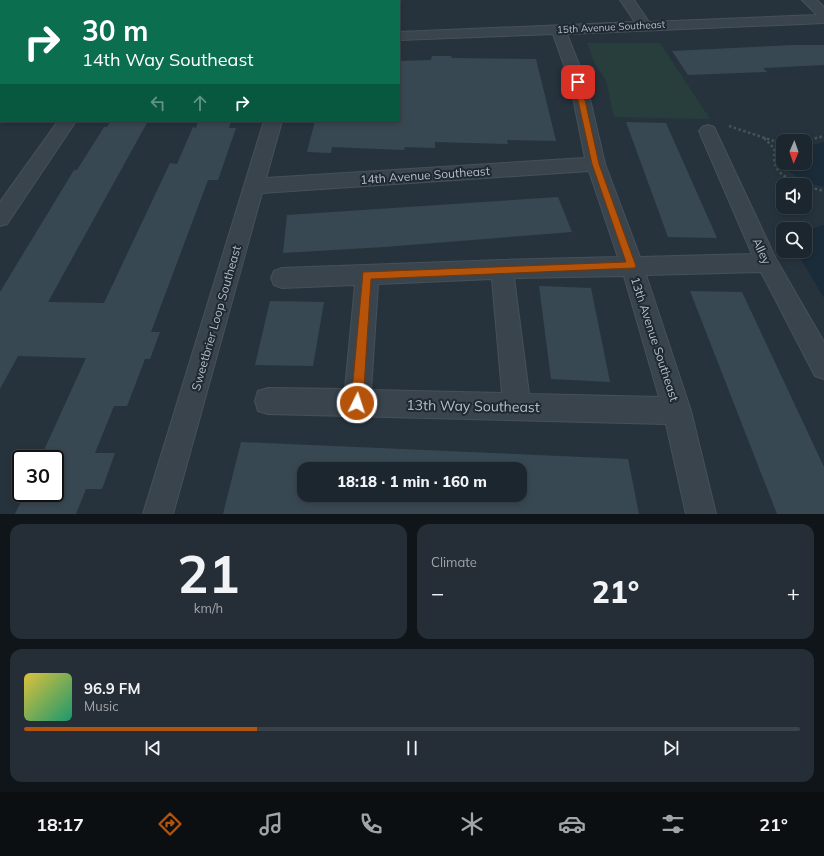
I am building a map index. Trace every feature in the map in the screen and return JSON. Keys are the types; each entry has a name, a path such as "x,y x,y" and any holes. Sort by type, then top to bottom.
{"street":[{"path":"627,0 645,26"},
{"path":"809,0 824,14"},
{"name":"15th Avenue Southeast","path":"400,36 824,19"},
{"name":"13th Avenue Southeast","path":"559,30 578,82 596,164 632,266 677,411 701,514"},
{"path":"0,218 66,122"},
{"name":"Sweetbrier Loop Southeast","path":"158,514 273,122"},
{"name":"Alley","path":"708,131 767,263 824,367"},
{"name":"14th Avenue Southeast","path":"255,186 596,164"},
{"path":"282,278 502,269 767,263"},
{"path":"502,269 517,407"},
{"path":"357,403 367,275"},
{"name":"13th Way Southeast","path":"268,401 677,411"}],"path":[{"path":"776,141 763,136 774,148 774,162 776,167"},
{"path":"812,139 824,136"},
{"path":"777,170 787,178"},
{"path":"812,188 824,191"}],"green space":[{"path":"587,43 660,43 710,119 614,117 606,80 595,64"}],"water":[{"path":"824,142 824,187 812,183 812,178 799,178 788,170 812,170 812,145"},
{"path":"824,225 824,298 800,258 812,258 812,229"}],"building":[{"path":"793,45 824,45 824,65 763,68 767,72 688,75 672,51"},
{"path":"432,56 451,56 452,58 536,59 556,141 507,140 508,144 435,142 435,148 405,147 404,150 332,147 331,153 307,152 315,122 400,122 400,61 431,60"},
{"path":"110,122 147,122 48,302 104,303 170,163 177,164 193,127 196,128 198,122 231,122 229,128 236,128 218,180 208,180 151,332 160,332 150,359 145,359 127,406 114,406 95,453 115,453 102,489 86,489 76,514 15,514 21,502 64,502 64,450 44,450 86,358 18,356 0,389 0,292 74,170 77,170 104,127 107,127"},
{"path":"626,122 666,123 717,238 668,237"},
{"path":"558,197 572,232 384,247 283,253 287,215"},
{"path":"539,286 591,288 610,382 551,379"},
{"path":"690,291 742,292 824,467 824,514 777,514"},
{"path":"270,301 324,302 313,366 255,365"},
{"path":"241,442 628,459 639,514 223,514"}],"route":[{"path":"357,403 367,275 502,269 632,266 596,164 578,82"}]}
